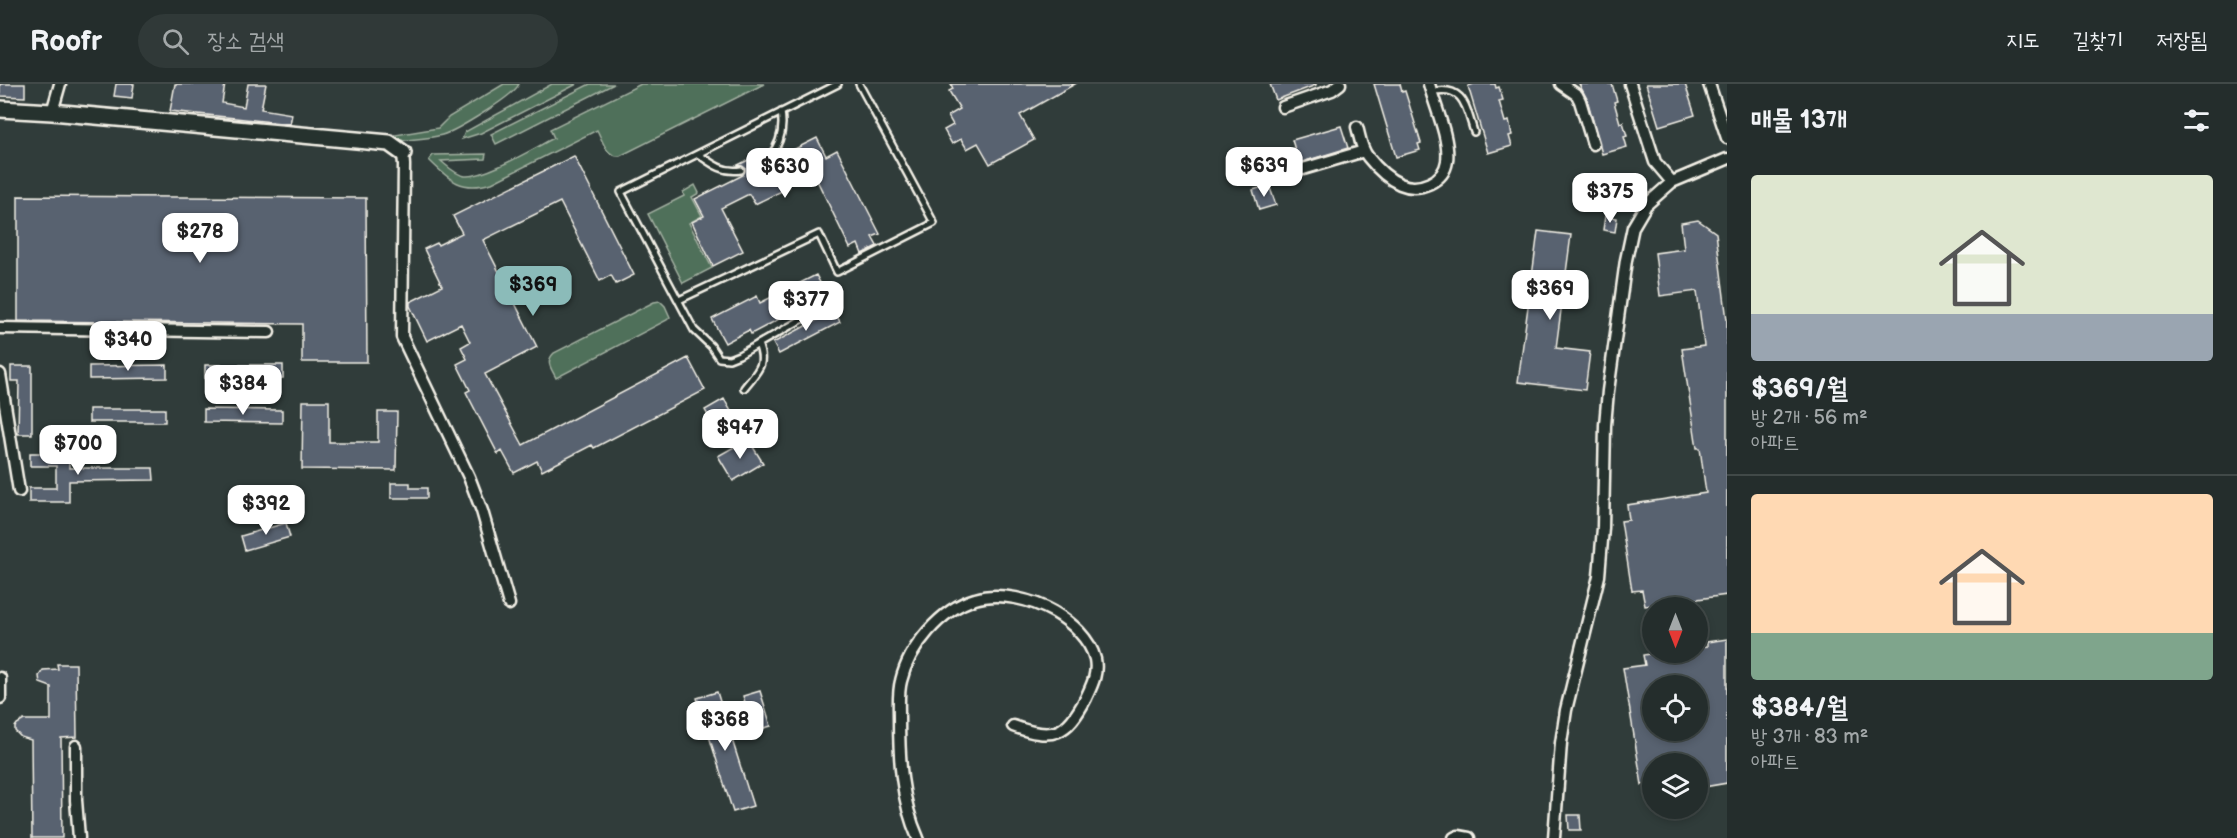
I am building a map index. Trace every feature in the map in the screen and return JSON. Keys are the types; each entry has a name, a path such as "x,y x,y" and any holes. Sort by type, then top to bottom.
{"street":[{"path":"52,112 60,84"},
{"path":"1283,107 1332,90 1340,84"},
{"path":"1561,84 1577,95 1593,144"},
{"path":"1630,84 1655,162 1672,182"},
{"path":"1709,84 1727,138"},
{"path":"1357,127 1364,151 1386,174 1400,184 1415,187 1433,183 1447,163 1447,147 1430,88"},
{"path":"0,109 389,143 403,153 402,337 469,477 482,511 509,603"},
{"path":"1303,169 1364,151"},
{"path":"1554,838 1561,743 1566,710 1599,576 1603,528 1605,425 1626,260 1633,227 1646,205 1672,182 1727,159"},
{"path":"0,328 269,332"},
{"path":"0,374 19,491"},
{"path":"918,838 907,806 901,769 899,693 901,680 925,636 949,612 976,598 988,596 1021,600 1044,607 1063,617 1076,629 1083,636 1094,656 1096,666 1093,684 1068,727 1060,731 1039,733 1013,726"},
{"path":"0,678 0,698"},
{"path":"76,746 76,800 80,838"},
{"path":"1454,838 1458,836 1469,838"}],"lane":[{"path":"827,306 729,359 719,358 711,346 694,330 621,192 838,84"},
{"path":"679,300 819,234 837,272 934,223 859,84"},
{"path":"1430,88 1452,91 1461,96 1474,132"},
{"path":"770,156 782,132 781,112"},
{"path":"698,154 726,171 741,170"},
{"path":"744,388 761,366 763,357 758,344"}],"green space":[{"path":"504,84 519,84 496,104 459,127 437,136 396,141 395,135 438,128 449,117"},
{"path":"552,84 577,84 481,133 462,139 465,132"},
{"path":"590,84 614,84 496,144 491,134"},
{"path":"641,84 764,84 620,156 615,156 608,151 597,130 492,183 472,186 450,179 429,160 433,155 486,154 485,159 441,161 452,170 465,176 485,172 510,162 554,138 550,129"},
{"path":"695,185 699,193 692,197 702,216 689,223 712,268 683,283 648,214 684,196 683,192"},
{"path":"660,301 670,317 667,320 556,378 549,362 554,353"}],"building":[{"path":"0,84 25,84 25,97 0,96"},
{"path":"116,84 134,84 132,98 114,96"},
{"path":"175,84 225,84 222,103 244,107 248,84 266,84 261,109 292,114 290,124 170,111"},
{"path":"951,84 1075,84 1020,115 1034,140 990,164 978,143 967,149 961,139 952,144 944,130 953,125 948,116 960,109 949,91 953,89"},
{"path":"1270,84 1316,84 1316,85 1276,100"},
{"path":"1374,84 1400,84 1402,92 1405,91 1421,143 1418,144 1420,150 1396,157"},
{"path":"1495,84 1496,88 1499,87 1503,100 1499,101 1505,122 1509,121 1512,146 1488,153 1468,86"},
{"path":"1579,84 1612,84 1620,123 1623,122 1627,136 1624,137 1627,147 1602,154 1587,99"},
{"path":"1646,84 1685,84 1695,115 1659,126"},
{"path":"1341,126 1348,148 1299,163 1292,140"},
{"path":"817,138 826,156 837,150 880,234 872,237 877,246 862,254 858,244 850,248 809,164 783,177 788,188 755,204 749,194 721,208 743,251 713,266 692,222 704,216 695,199 743,175 745,168 738,165 767,151 766,158 771,161"},
{"path":"574,156 634,275 616,284 611,275 600,281 560,202 483,240 537,347 485,374 523,445 688,358 705,390 594,448 592,445 542,471 537,461 514,473 502,451 498,454 466,392 470,390 457,364 467,359 461,347 470,342 461,324 427,341 410,302 442,286 424,249 462,233 453,216"},
{"path":"1269,185 1276,205 1259,210 1253,190"},
{"path":"18,196 366,198 367,362 302,362 302,324 18,321"},
{"path":"1605,216 1617,218 1615,232 1603,230"},
{"path":"1698,220 1716,233 1727,320 1727,595 1708,598 1643,597 1642,590 1632,591 1621,521 1629,520 1627,505 1706,493 1682,349 1704,346 1697,291 1660,296 1655,253 1684,249 1681,223"},
{"path":"1538,231 1571,235 1556,348 1590,352 1585,390 1518,382"},
{"path":"816,275 826,294 751,334 749,330 725,343 712,319 757,296 760,303"},
{"path":"834,311 840,322 779,354 773,343"},
{"path":"167,365 167,378 89,379 89,366"},
{"path":"205,365 283,365 283,378 205,379"},
{"path":"11,366 32,366 32,434 18,434 19,381 11,381"},
{"path":"724,399 732,413 713,424 705,410"},
{"path":"303,401 329,401 329,442 378,442 378,412 397,412 396,470 302,469"},
{"path":"89,409 165,409 165,422 89,422"},
{"path":"204,409 282,410 282,423 204,422"},
{"path":"748,439 763,463 733,481 718,456"},
{"path":"30,453 69,453 69,468 153,468 154,480 69,481 69,502 29,502 29,488 56,488 56,466 30,466"},
{"path":"391,483 410,483 410,488 427,488 427,498 391,498"},
{"path":"286,523 290,537 245,550 241,536"},
{"path":"1727,639 1727,783 1708,786 1708,753 1642,753 1642,785 1623,668 1645,665 1645,663 1708,663 1708,642"},
{"path":"57,664 76,664 77,737 61,738 62,838 32,838 31,740 21,737 15,731 15,727 24,720 51,720 51,687 40,683 39,676 43,670 58,669"},
{"path":"760,691 771,726 754,731 743,696"},
{"path":"717,692 753,806 733,812 697,698"},
{"path":"1568,815 1580,815 1581,830 1569,830"}]}
